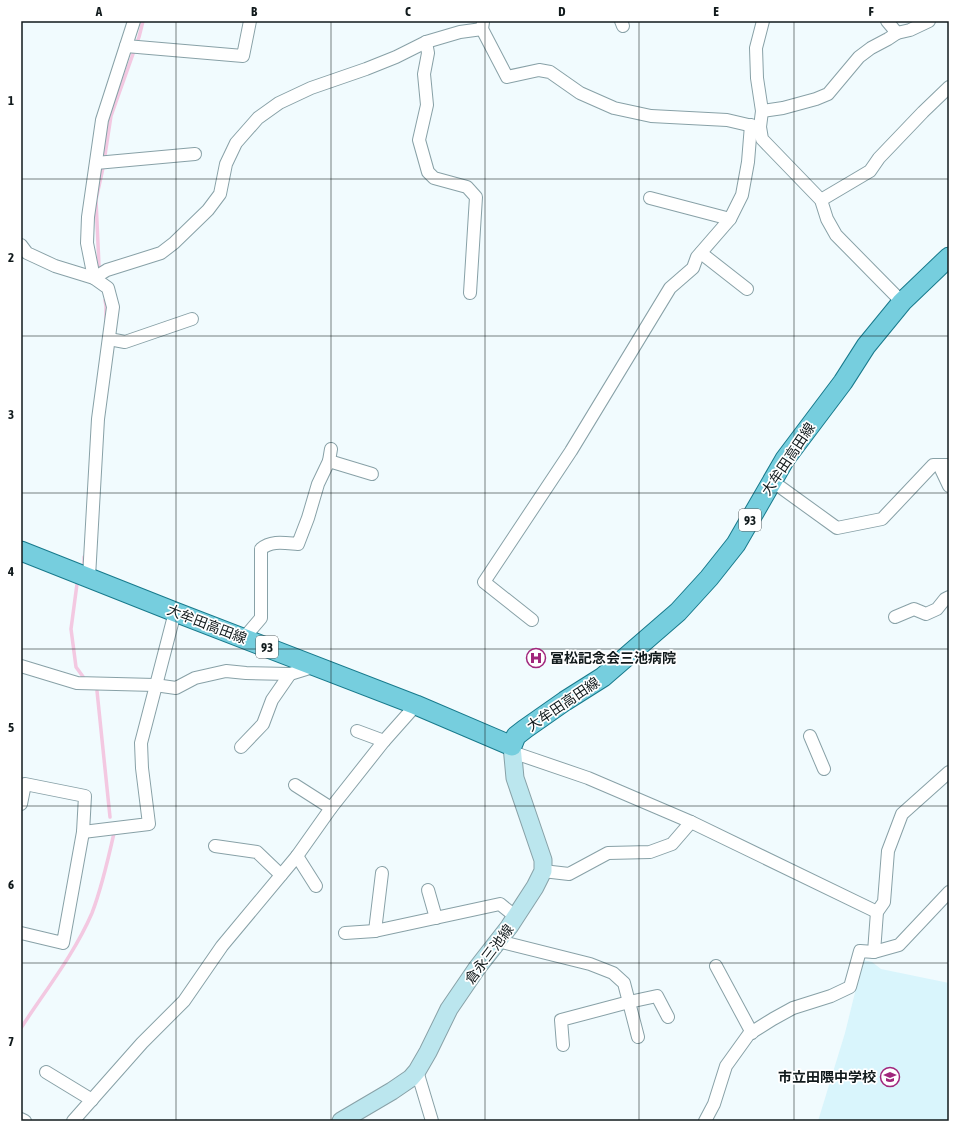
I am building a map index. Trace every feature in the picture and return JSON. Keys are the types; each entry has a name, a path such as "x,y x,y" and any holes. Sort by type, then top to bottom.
{"main road":[{"name":"大牟田高田線","path":"21,551 416,705 512,749 516,736 565,700 603,677 678,612 709,578 736,544 785,459 843,382 866,346 902,302 949,256"},
{"path":"512,749 515,778 543,860 543,871"},
{"name":"倉永三池線","path":"341,1121 392,1091 411,1078 417,1071 449,1009 477,968 516,917 543,871"}],"street":[{"path":"94,278 87,243 88,217 102,120 134,21"},
{"path":"126,46 243,56 250,21"},
{"path":"532,620 484,582 571,451 670,288 693,268 697,257 730,219 742,195 756,126 762,111 757,78 756,48 762,21"},
{"path":"887,21 897,33"},
{"path":"762,111 783,108 816,99 828,94 859,57 871,48 897,33 910,30 929,21"},
{"path":"94,278 107,270 161,253 174,243 208,210 220,194 226,164 236,143 258,118 280,103 311,88 396,57 426,42 482,25 507,77 539,70 550,72 580,93 614,108 651,116 727,120 756,126"},
{"path":"426,42 428,53 424,74 427,104 419,140 428,172 434,178 467,187 476,197 470,293"},
{"path":"821,200 870,171 879,158 949,87"},
{"path":"756,126 762,139 821,200 827,219 836,235 902,302"},
{"path":"96,163 195,154"},
{"path":"650,198 730,219"},
{"path":"23,251 55,266 94,278 108,288 113,307 98,418 89,577"},
{"path":"701,253 747,289"},
{"path":"109,340 125,342 192,319"},
{"path":"244,638 261,618 261,549 266,545 276,542 298,544 308,518 318,484 330,455 372,474"},
{"path":"772,481 837,528 882,519 933,465 944,465 949,486"},
{"path":"895,617 914,609 926,614 937,609 944,600 949,597"},
{"path":"83,832 149,824 142,768 141,743 175,612"},
{"path":"21,666 77,683 155,685 176,688 195,678 226,671 290,674 317,666"},
{"path":"241,747 263,724 272,700 290,674"},
{"path":"73,1121 142,1043 184,1001 222,946 297,856 384,741 416,705"},
{"path":"357,731 384,741"},
{"path":"810,736 824,769"},
{"path":"512,749 588,778 691,822 878,912"},
{"path":"874,952 878,912 884,902 888,851 902,814 949,772"},
{"path":"21,804 23,784 84,796 83,832 63,943 21,933"},
{"path":"295,785 332,808"},
{"path":"543,871 569,874 608,853 650,852 672,844 691,822"},
{"path":"215,846 257,852 281,875"},
{"path":"297,856 316,886"},
{"path":"375,931 382,873"},
{"path":"428,890 436,918"},
{"path":"705,1121 714,1104 726,1066 752,1032 793,1008 831,996 850,987 860,951 874,952 899,945 949,892"},
{"path":"345,933 375,931 500,904 516,917"},
{"path":"498,941 590,964 613,973 624,983 638,1037"},
{"path":"716,966 752,1032"},
{"path":"562,1045 561,1020 629,1002 658,996 668,1017"},
{"path":"417,1071 432,1121"},
{"path":"46,1072 92,1100"},
{"path":"21,1119 25,1121"}],"shaded area":[{"name":"市立田隈中学校","path":"863,960 872,962 881,969 949,983 949,1121 818,1121 845,1033"}],"waterway":[{"path":"99,266 96,200 103,168 111,116 139,37 143,21"},
{"path":"105,300 106,319"},
{"path":"84,557 84,564"},
{"path":"77,584 71,629 76,667 84,678"},
{"path":"97,691 110,817"},
{"path":"21,1028 59,972 85,928 99,893 114,833"}],"place":[{"name":"冨松記念会三池病院","path":"536,658"},
{"name":"市立田隈中学校","path":"890,1077"}]}
